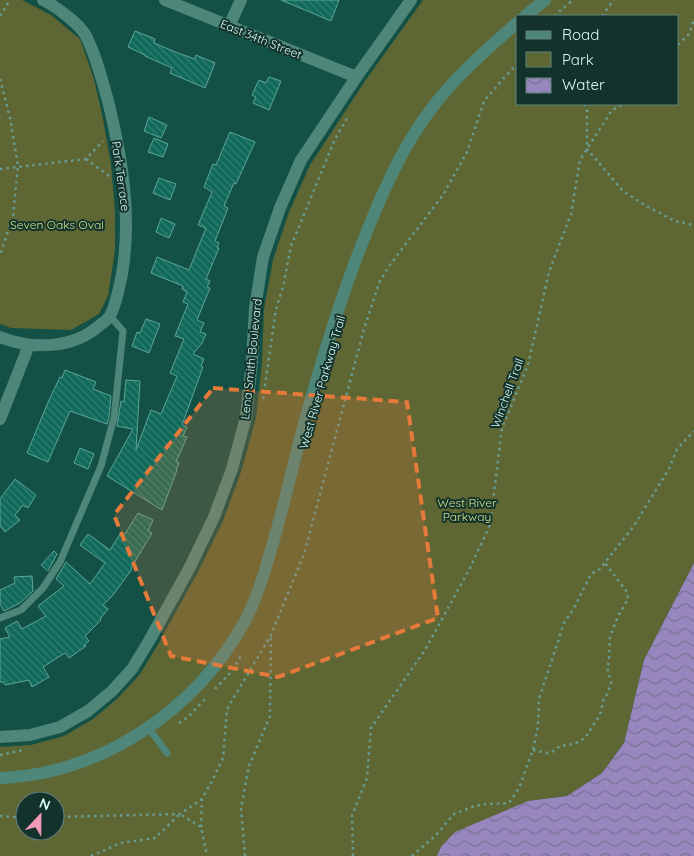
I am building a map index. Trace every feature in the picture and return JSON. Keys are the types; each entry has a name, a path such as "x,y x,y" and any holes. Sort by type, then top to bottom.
{"street":[{"name":"Park Terrace","path":"0,338 29,345 51,346 90,334 110,316 118,296 126,252 127,209 112,116 101,74 86,34 56,6 43,0"},
{"name":"East 34th Street","path":"165,0 357,76"},
{"path":"229,26 241,0"},
{"name":"Lena Smith Boulevard","path":"0,737 30,735 60,727 88,711 112,691 132,668 190,567 214,518 232,469 246,417 255,308 264,257 280,208 302,160 357,76 411,0"},
{"path":"526,15 545,0"},
{"path":"0,778 60,770 124,743 171,710 205,678 221,658 246,620 266,568 309,405 334,324 359,251 399,160 432,106 459,74 516,24"},
{"path":"0,420 29,345"}],"lane":[{"path":"0,618 21,610 44,588 60,562 101,466 114,418 123,331 110,316"},
{"path":"148,727 167,753"}],"path":[{"path":"0,16 10,0"},
{"path":"555,15 573,0"},
{"path":"603,15 614,0"},
{"path":"679,44 689,34 694,20"},
{"path":"91,856 121,843 155,838 180,814 202,799 212,781 223,758 227,709 271,635 304,554 364,329 379,283 443,195 467,152 484,101 516,66"},
{"path":"0,78 10,118 18,166 13,216 0,254"},
{"path":"585,105 587,108 587,149 623,191 675,221 694,225"},
{"name":"Winchell Trail","path":"353,856 352,816 366,778 371,728 425,650 470,568 490,524 502,428 528,365 549,272 571,214 580,160 612,110 622,105"},
{"path":"0,169 86,159 108,136"},
{"path":"86,159 114,179"},
{"path":"412,856 436,835 454,814 475,806 509,803 519,788 533,750 538,726 539,699 564,623 574,608 591,574 600,569 633,527 669,469 677,448 694,431"},
{"path":"533,750 546,753 552,752 560,746 574,744 585,738 600,715 604,698 608,693 611,682 607,667 610,637 618,616 628,599 627,592 605,563"},
{"path":"245,856 241,808 249,766 270,716 271,635"},
{"path":"214,690 233,670 243,654"},
{"path":"175,726 188,718 208,697"},
{"path":"202,799 201,827 207,856"},
{"path":"65,817 180,814 201,827"},
{"path":"0,816 15,817"}],"highlighted area":[{"path":"213,388 407,402 438,618 278,677 171,656 114,515"}],"green space":[{"name":"Seven Oaks Oval","path":"0,0 22,0 51,15 80,39 94,79 103,119 111,164 115,211 115,251 108,296 99,314 71,330 11,328 0,324"},
{"name":"West River Parkway","path":"423,0 694,0 694,563 644,660 624,743 602,773 567,796 528,801 441,847 437,856 0,856 0,747 31,745 64,736 93,719 118,698 140,674 157,646 198,572 223,521 241,472 256,418 262,362 264,309 273,260 289,212 310,165 365,81"}],"water":[{"path":"694,563 694,856 437,856 441,847 455,832 528,801 567,796 602,773 624,743 644,660"}],"building":[{"path":"281,0 339,0 331,21"},
{"path":"135,31 155,39 154,43 178,53 195,59 196,55 215,63 205,88 170,73 172,68 128,47"},
{"path":"269,77 281,81 269,110 253,103 256,97 252,95 259,80 266,83"},
{"path":"149,117 167,125 161,138 144,131"},
{"path":"230,132 255,142 224,206 228,208 215,241 219,243 217,248 219,248 206,279 210,281 207,287 210,288 197,320 204,323 200,332 206,334 202,343 193,354 204,359 201,366 203,367 182,425 187,427 183,436 187,437 176,462 179,463 177,470 162,510 107,476 133,429 117,426 121,401 124,402 126,380 140,381 136,450 151,410 161,414 177,376 170,373 184,339 175,336 188,304 183,302 187,292 182,289 183,286 151,273 157,257 189,270 206,228 198,225 212,192 204,187 213,164 216,165"},
{"path":"154,138 168,144 163,157 148,152"},
{"path":"159,178 176,184 170,200 153,193"},
{"path":"161,218 175,224 169,238 156,232"},
{"path":"146,319 160,324 149,353 132,346 137,332 140,333"},
{"path":"65,370 96,382 93,389 111,396 109,417 107,424 70,411 48,462 27,453 49,400"},
{"path":"80,448 94,454 88,469 74,463"},
{"path":"15,479 36,495 28,508 23,505 15,515 20,520 5,532 0,526 0,499"},
{"path":"138,513 153,520 148,531 152,533 132,569 113,595 103,605 108,609 101,620 85,636 89,641 84,645 86,646 69,658 65,653 43,667 49,677 32,687 29,680 5,685 4,682 0,682 0,639 10,637 5,628 17,621 22,629 46,616 38,606 64,586 56,579 66,562 90,584 105,563 80,545 88,534 110,550 120,534 123,537"},
{"path":"54,551 57,554 48,571 41,565"},
{"path":"32,576 33,591 20,603 4,611 0,604 0,590 15,583 14,577"}]}
